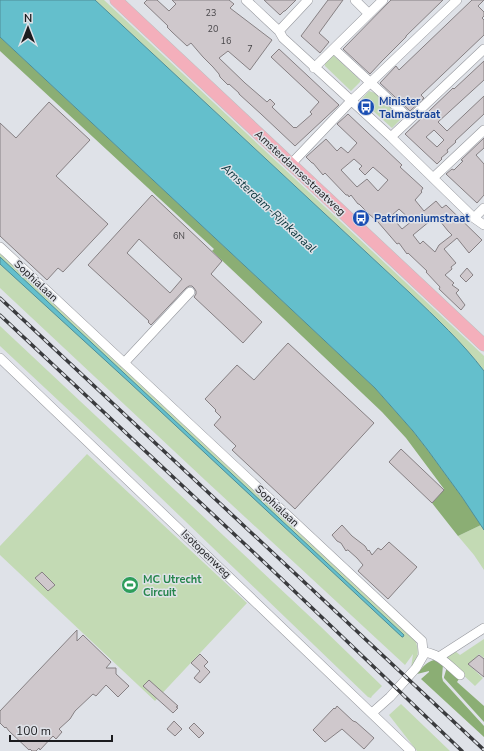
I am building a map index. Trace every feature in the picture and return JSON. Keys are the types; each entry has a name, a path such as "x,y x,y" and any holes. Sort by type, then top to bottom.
{"main road":[{"name":"Amsterdamsestraatweg","path":"116,0 484,345"}],"street":[{"path":"246,0 314,68 391,137 474,218 484,225"},
{"path":"278,31 308,0"},
{"path":"355,0 369,14"},
{"path":"314,68 383,0"},
{"path":"291,164 352,101 457,0"},
{"path":"334,49 410,119"},
{"path":"391,137 484,49"},
{"path":"433,178 484,130"},
{"path":"474,218 484,208"},
{"name":"Sophialaan","path":"0,247 422,641 423,652"},
{"path":"124,363 190,292"},
{"name":"Isotopenweg","path":"0,358 411,751"},
{"path":"439,657 484,628"},
{"path":"372,713 390,697 413,672 421,660 423,652 439,657 460,676"}],"green space":[{"path":"95,0 104,0 482,354 484,356 484,371 458,340 410,293"},
{"path":"0,37 375,388 427,449 481,525 458,536 432,503 444,489 406,438 382,412 212,251 214,249 0,51"},
{"path":"332,54 360,80 360,82 351,91 325,66 325,63"},
{"path":"369,91 375,93 401,117 401,119 392,128 361,100"},
{"path":"0,252 415,640 418,655 411,668 413,654 405,665 0,288"},
{"path":"0,326 382,686 371,698 368,697 106,445 0,346"},
{"name":"MC Utrecht Circuit","path":"87,454 247,603 155,701 0,555 0,546"},
{"path":"481,525 484,530 484,570 458,536"},
{"path":"484,639 484,658 479,654 469,665 483,678 475,686 445,658 455,651 460,655"},
{"path":"434,660 443,664 443,681 484,726 484,737 421,679 429,671 417,674 422,667"},
{"path":"447,667 459,679 457,682 484,706 484,722 444,678"},
{"path":"401,704 450,751 417,751 389,715"}],"water":[{"name":"Amsterdam-Rijnkanaal","path":"0,0 95,0 410,293 458,340 484,371 484,530 427,449 375,388 0,37"},
{"path":"0,257 404,635 403,637 0,264"}],"building":[{"path":"147,0 157,0 169,11 176,4 172,0 229,0 234,4 230,8 272,40 250,70 228,51 219,58 267,102 270,99 275,104 272,107 294,128 296,128 312,114 310,112 319,102 271,57 279,49 339,105 295,146 239,93 229,84 228,85 191,43 187,46 172,32 167,27 168,26 144,3"},
{"path":"264,0 296,0 280,15"},
{"path":"328,0 343,0 319,33 329,42 320,53 301,36"},
{"path":"391,0 443,0 370,74 343,49"},
{"path":"472,0 484,0 478,6 484,12 484,16 482,18 484,20 484,35 421,95 424,98 410,111 380,83 396,66 399,70"},
{"path":"484,61 484,80 438,122 447,131 484,96 484,114 455,141 456,142 447,150 448,152 437,164 405,134 453,88 454,89","holes":["434,130 444,140 437,147 426,137"]},
{"path":"49,102 90,140 56,176 108,224 63,272 58,268 47,280 0,236 0,123 16,138"},
{"path":"348,114 402,165 400,167 423,188 421,191 422,192 415,200 424,211 436,201 442,208 446,205 482,240 469,253 457,238 444,249 456,263 445,275 454,283 452,285 459,290 456,293 465,305 461,310 439,289 440,287 426,272 427,271 408,253 407,254 399,243 397,244 378,222 358,204 351,195 349,197 346,195 325,173 323,175 306,157 326,139 337,151 341,147 348,153 357,143 337,124","holes":["354,159 362,166 359,169 365,175 373,167 388,180 378,191 367,179 357,187 341,170","399,209 412,221 402,229 391,216","436,216 452,235 439,245 435,252 423,241 420,244 413,235"]},
{"path":"484,138 484,148 476,155 484,164 484,195 477,203 446,174 452,169 454,170 463,161 461,160"},
{"path":"152,195 222,261 211,274 262,322 243,343 194,297 196,291 192,286 189,286 151,325 148,322 149,321 88,265","holes":["139,239 182,279 170,293 127,253"]},
{"path":"467,268 473,275 466,282 460,276"},
{"path":"288,343 374,423 295,509 232,450 236,446 214,425 221,417 205,399 237,365 254,380"},
{"path":"401,449 444,490 432,503 389,462"},
{"path":"342,525 352,536 365,546 368,551 369,550 372,555 378,548 381,550 389,542 417,567 388,599 358,571 363,565 348,550 346,551 341,543 332,535"},
{"path":"42,572 55,585 48,591 35,578"},
{"path":"77,630 77,641 83,635 111,662 106,668 116,668 116,674 129,686 118,697 106,685 96,696 93,694 75,711 70,719 59,729 62,732 56,739 53,736 40,750 39,748 36,751 29,750 0,723 0,711"},
{"path":"200,654 208,662 204,666 210,672 200,683 194,678 200,671 191,663"},
{"path":"479,655 484,659 484,677 468,664"},
{"path":"149,680 178,706 173,713 143,686"},
{"path":"337,706 374,738 364,749 342,729 325,742 313,730"},
{"path":"174,721 182,729 175,736 167,729"},
{"path":"194,723 204,733 199,738 189,728"}],"railway":[{"path":"0,298 484,750"},
{"path":"0,315 266,564 462,751"}],"place":[{"name":"Minister Talmastraat","path":"366,107"},
{"name":"Patrimoniumstraat","path":"361,218"},
{"name":"MC Utrecht Circuit","path":"130,585"}]}
